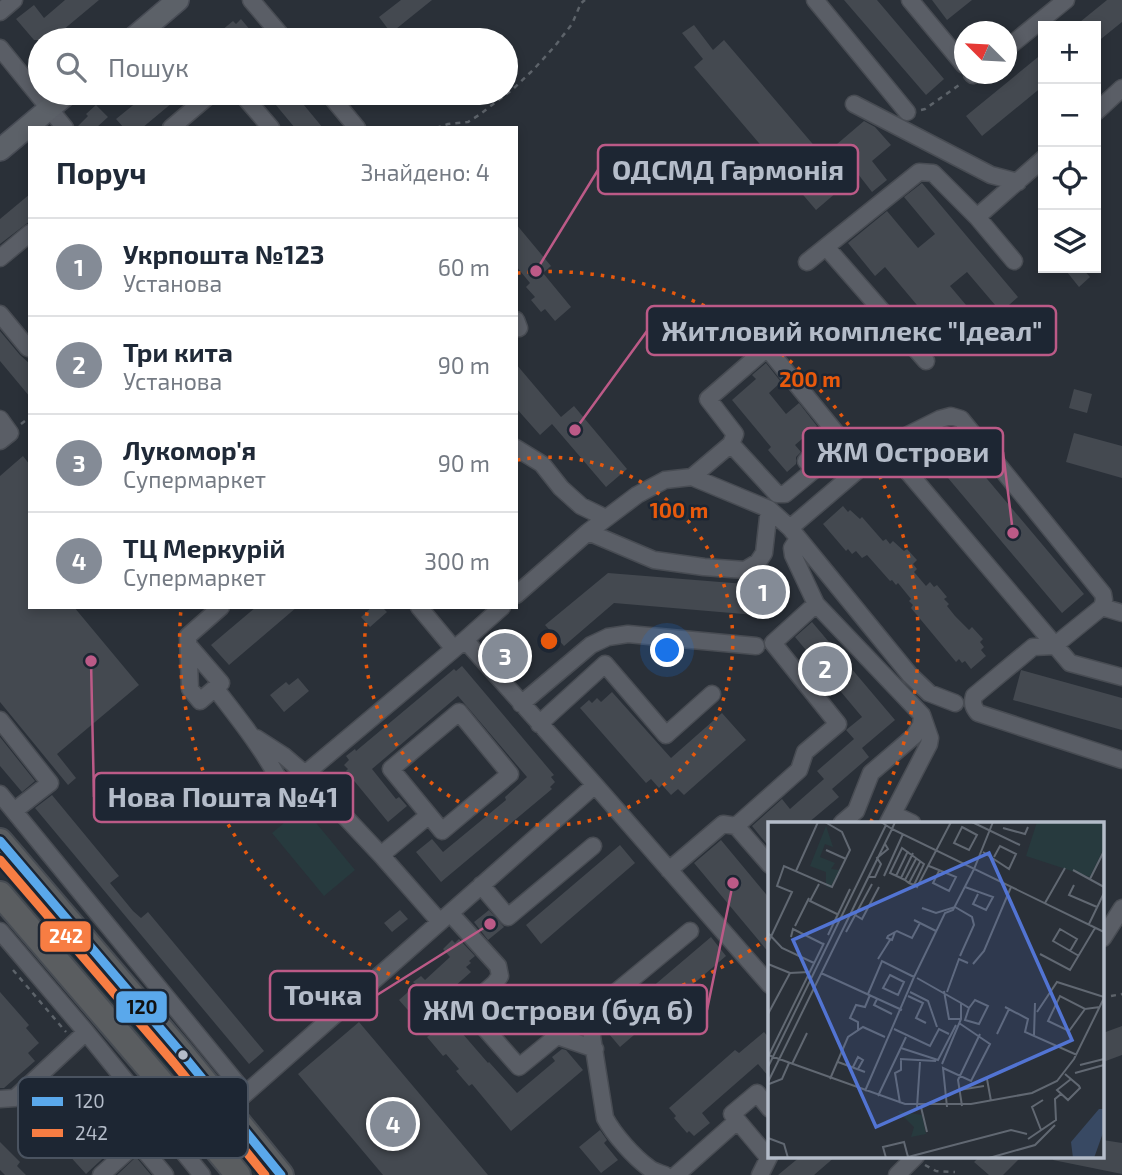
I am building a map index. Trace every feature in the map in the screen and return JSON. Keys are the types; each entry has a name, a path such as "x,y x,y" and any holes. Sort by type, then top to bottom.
{"highway":[{"path":"0,841 201,1077"},
{"path":"0,894 156,1077"},
{"path":"248,1135 281,1175"},
{"path":"224,1158 238,1175"}],"main road":[{"path":"145,28 178,0"},
{"path":"29,126 54,105"},
{"path":"0,150 28,126"}],"street":[{"path":"0,12 14,0"},
{"path":"251,0 275,28"},
{"path":"815,0 907,113"},
{"path":"910,0 954,52"},
{"path":"1017,39 1066,0"},
{"path":"0,48 28,82"},
{"path":"1101,107 1122,88"},
{"path":"854,104 992,175 1018,182"},
{"path":"48,105 64,126"},
{"path":"173,126 198,105"},
{"path":"251,105 269,126"},
{"path":"338,105 355,126"},
{"path":"977,217 1038,164"},
{"path":"807,262 919,172 933,173 977,217 1014,261"},
{"path":"0,258 28,235"},
{"path":"826,247 926,361"},
{"path":"0,314 28,348"},
{"path":"692,477 731,444 735,434 708,399 767,348 837,434 806,461 814,470 785,494 777,494 731,444"},
{"path":"891,818 930,738 922,715 816,604 794,560 794,534 886,446 951,416 961,419 1103,594 1104,600 1102,607 1054,646 1033,647 974,696 974,709 978,713 1122,760"},
{"path":"0,419 10,433 0,441"},
{"path":"886,446 1070,663 1122,676"},
{"path":"518,449 542,464 580,506 606,518"},
{"path":"518,593 587,532 654,485 664,480 692,477 769,509 794,534 910,675 929,693 955,704"},
{"path":"587,532 654,560 745,570 758,562 764,553 769,509"},
{"path":"736,826 799,770 805,752 838,724 773,643 816,604"},
{"path":"1102,607 1122,613"},
{"path":"189,646 221,682 200,701 190,689 188,636 219,609"},
{"path":"421,609 521,704 768,983"},
{"path":"305,774 500,609"},
{"path":"521,704 592,645 608,637 628,634 756,646"},
{"path":"539,724 604,664 666,735 712,694"},
{"path":"215,688 285,789"},
{"path":"459,712 510,774 442,831 429,815 391,769 459,712"},
{"path":"843,822 856,811 871,774 914,736 921,724 922,715"},
{"path":"0,720 50,783 14,811"},
{"path":"250,735 284,756 305,774 381,855 498,966 500,976 495,984 467,1008 519,1067 556,1036 595,1049"},
{"path":"248,1090 595,785"},
{"path":"0,794 232,1077"},
{"path":"381,855 429,815"},
{"path":"669,870 723,824 736,826 768,863"},
{"path":"481,885 508,917 593,846"},
{"path":"1105,929 1122,908"},
{"path":"0,931 122,1077"},
{"path":"665,1175 651,1170 625,1145 605,1118 590,1024 594,1012 690,932"},
{"path":"38,1077 86,1032"},
{"path":"768,1107 757,1093 732,1114 768,1155"},
{"path":"0,1100 18,1095"},
{"path":"676,1175 737,1121"},
{"path":"101,1175 120,1158"},
{"path":"151,1158 165,1175"},
{"path":"186,1158 197,1173"},
{"path":"760,1175 768,1158"},
{"path":"897,1175 921,1161"}],"path":[{"path":"518,84 555,46 572,24 585,0"},
{"path":"907,113 925,109 956,84"},
{"path":"442,126 468,122 492,105"},
{"path":"1111,996 1122,994"},
{"path":"921,1161 936,1171 955,1172"}],"green space":[{"path":"303,807 355,870 324,896 272,833"},
{"path":"0,857 178,1067 171,1072 0,871"},
{"path":"248,1152 267,1175 255,1175 241,1158 248,1158"}],"building":[{"path":"65,0 99,0 65,28 28,28 28,33 16,19 34,5 44,18"},
{"path":"401,0 432,0 397,28 387,28 379,17"},
{"path":"844,0 877,0 944,79 926,95"},
{"path":"932,0 972,0 947,20"},
{"path":"1107,0 1122,0 1122,22 1101,39 1101,21 1081,21"},
{"path":"241,19 248,28 225,28 233,21 236,24"},
{"path":"694,25 713,50 724,40 823,156 864,121 875,127 891,145 872,161 887,180 872,192 858,174 816,210 694,67 703,59 682,33"},
{"path":"1038,57 1038,90 982,136 966,116 1005,84 1017,84 1017,74"},
{"path":"96,105 108,117 98,126 78,126 88,116 86,114"},
{"path":"133,105 170,105 144,126 122,126 116,119"},
{"path":"276,105 304,105 321,126 293,126"},
{"path":"922,183 1018,297 1001,312 967,272 950,286 982,324 944,356 918,325 927,317 885,267 875,276 848,243 887,211 918,248 935,234 904,197"},
{"path":"28,196 28,223 0,244 0,219"},
{"path":"518,226 551,266 543,273 571,307 555,321 545,309 541,312 531,300 535,297 526,287 530,283 518,268"},
{"path":"1068,273 1086,273 1090,277 1079,287"},
{"path":"0,331 28,362 28,395 0,361"},
{"path":"766,363 781,382 769,393 786,414 799,403 817,426 795,445 801,452 796,457 796,464 787,472 768,450 771,447 732,400 756,379 752,375"},
{"path":"518,366 561,417 574,406 627,469 606,487 552,424 540,435 518,410"},
{"path":"1074,389 1092,394 1087,413 1069,408"},
{"path":"945,429 1084,594 1062,613 921,446"},
{"path":"1074,433 1122,446 1122,478 1066,462"},
{"path":"23,456 28,462 28,609 76,609 139,685 57,754 76,778 68,785 0,702 0,476"},
{"path":"843,506 860,519 862,517 883,541 886,539 890,544 893,541 904,551 907,549 917,560 913,564 917,569 914,572 926,586 930,582 934,587 937,585 947,597 944,599 955,616 969,630 972,627 983,639 980,642 984,647 981,650 986,656 971,669 965,661 962,663 959,659 956,662 911,608 911,599 898,583 896,585 890,581 867,555 862,558 856,551 852,554 848,549 846,551 823,524"},
{"path":"608,573 769,586 767,616 614,603 564,646 545,625"},
{"path":"254,609 295,609 229,665 211,645"},
{"path":"370,609 384,609 387,612 370,627 361,617"},
{"path":"812,622 895,720 862,748 869,757 832,789 839,797 809,822 768,822 768,846 752,826 782,799 790,809 824,779 817,771 854,739 846,730 862,717 795,637"},
{"path":"506,641 519,656 508,666 494,652"},
{"path":"462,666 554,775 551,777 555,782 550,787 552,789 441,882 416,852 432,839 443,852 506,800 505,797 527,777 458,696 372,769 396,799 399,797 407,806 388,822 344,765 349,760 346,756 355,749 356,751 454,669 456,671"},
{"path":"1021,670 1122,698 1122,730 1013,700"},
{"path":"298,678 309,691 284,712 270,695 286,682 289,685"},
{"path":"612,692 671,758 722,713 746,740 684,795 678,789 671,795 662,785 659,788 651,779 646,783 580,708 589,700 592,703 597,698 601,702"},
{"path":"0,737 35,781 22,792 0,766"},
{"path":"52,795 119,876 110,883 133,911 141,918 148,912 264,1051 249,1064 35,808"},
{"path":"721,840 768,897 768,952 694,863"},
{"path":"620,845 635,863 541,944 526,925"},
{"path":"400,910 408,919 392,932 384,923"},
{"path":"489,910 504,927 488,940 474,922"},
{"path":"711,937 726,956 620,1047 604,1028"},
{"path":"459,939 475,956 466,967 471,972 436,1003 455,1025 457,1024 488,1063 517,1093 555,1061 552,1057 562,1049 566,1050 583,1070 511,1131 472,1084 469,1086 456,1071 459,1069 446,1054 443,1056 427,1037 430,1035 399,1000 416,985 413,982 421,976 425,980 450,957 443,949 452,940 455,943"},
{"path":"0,992 29,1025 26,1028 39,1043 28,1053 35,1061 4,1088 0,1088"},
{"path":"359,1022 488,1175 383,1175 298,1074"},
{"path":"1122,1026 1122,1055 1104,1062 1104,1033"},
{"path":"764,1032 768,1037 768,1076 758,1064 702,1113 710,1123 694,1136 689,1131 687,1133 669,1108 735,1050 739,1053"},
{"path":"600,1130 607,1140 604,1143 618,1160 601,1173 579,1147"},
{"path":"1104,1140 1122,1143 1122,1174 1053,1160 1104,1158"},
{"path":"0,1142 20,1162 17,1166 26,1175 5,1175 0,1170"},
{"path":"72,1158 103,1158 86,1174"},
{"path":"137,1158 151,1175 117,1175"},
{"path":"799,1158 834,1158 814,1175 778,1175"},
{"path":"978,1158 1020,1158 1003,1175 989,1175 974,1162"}],"transit line":[{"name":"120","path":"0,841 201,1077"},
{"name":"242","path":"0,860 185,1077"},
{"name":"120","path":"248,1135 281,1175"},
{"name":"242","path":"248,1154 265,1175"}],"place":[{"name":"ОДСМД Гармонія","path":"536,271"},
{"name":"Житловий комплекс \"Ідеал\"","path":"575,430"},
{"name":"ЖМ Острови","path":"1013,533"},
{"name":"Укрпошта №123","path":"763,592"},
{"name":"Лукомор'я","path":"505,656"},
{"name":"Нова Пошта №41","path":"91,661"},
{"name":"Три кита","path":"825,669"},
{"name":"ЖМ Острови (буд 6)","path":"733,883"},
{"name":"Точка","path":"490,924"},
{"name":"ТЦ Меркурій","path":"393,1124"}]}
